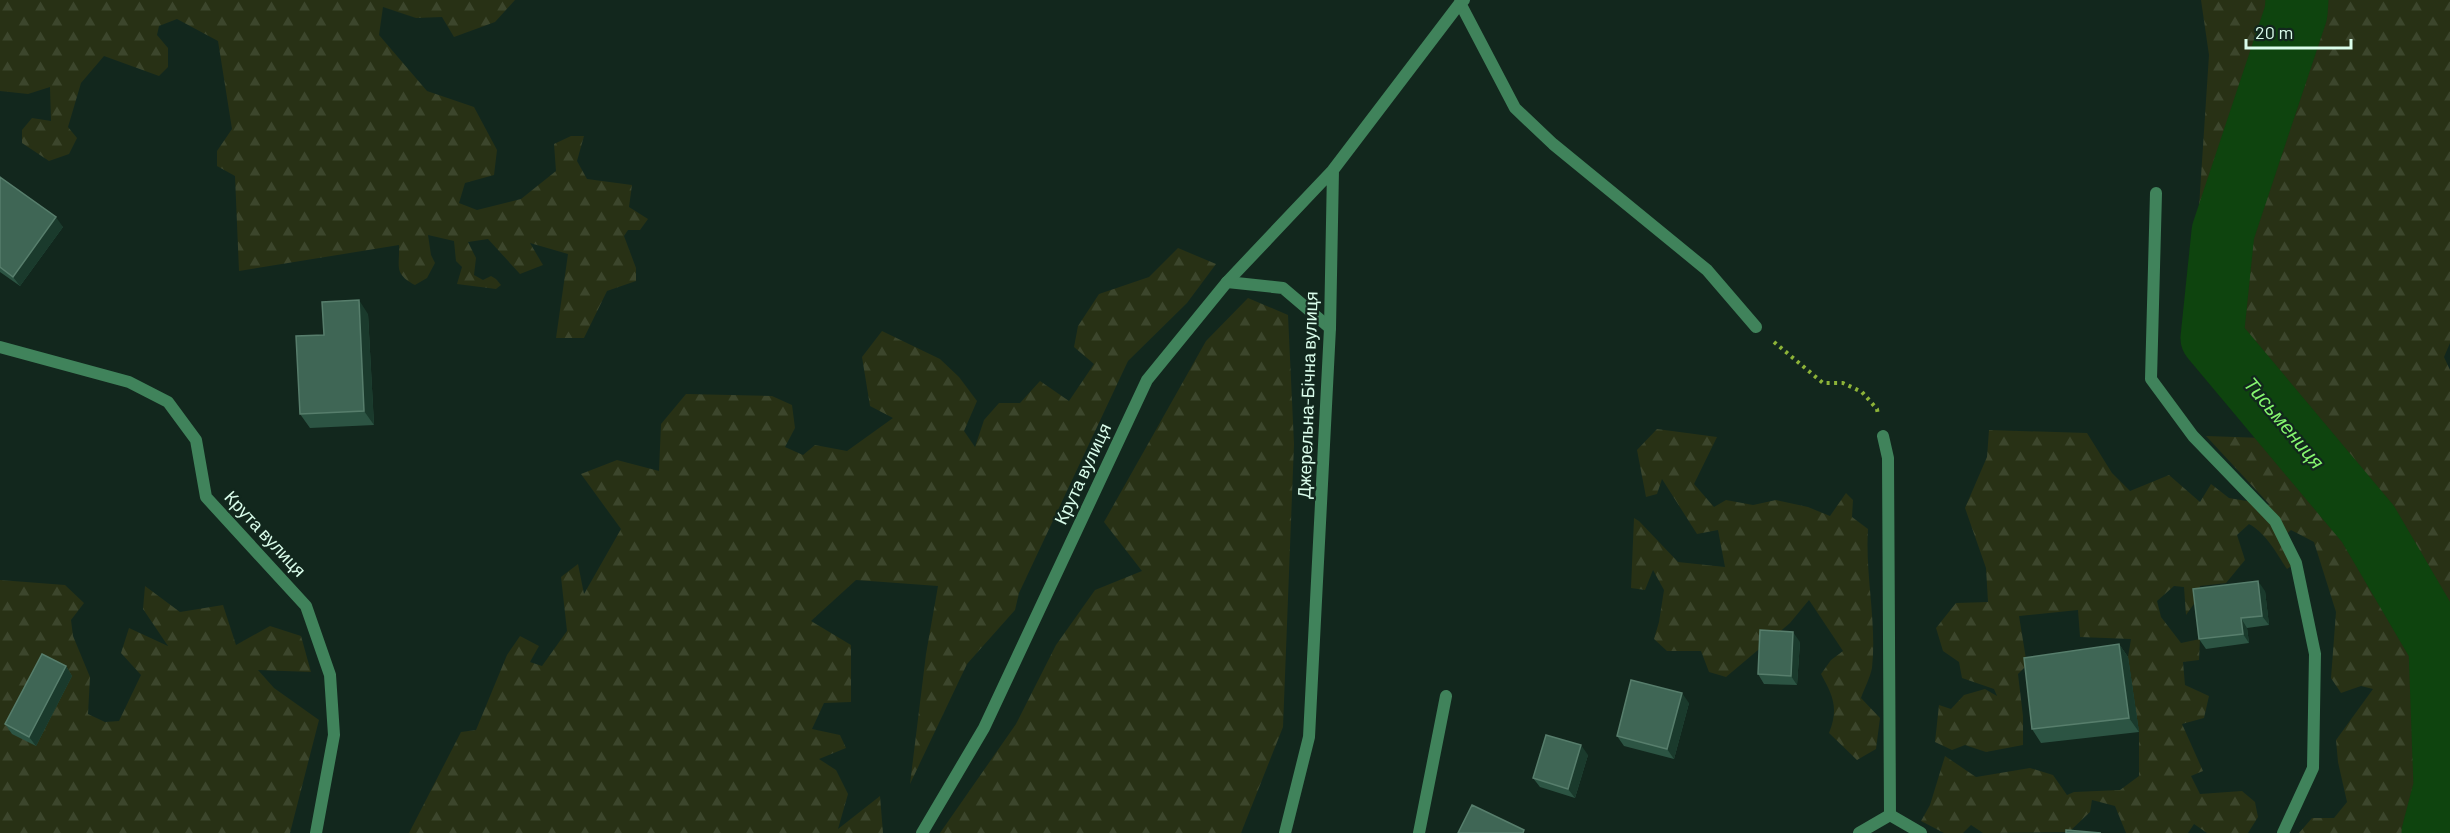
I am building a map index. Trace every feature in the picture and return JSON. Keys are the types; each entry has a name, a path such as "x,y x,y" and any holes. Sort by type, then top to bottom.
{"street":[{"path":"1333,170 1460,1 1515,108 1553,144 1707,270 1756,327"},
{"name":"Крута вулиця","path":"922,833 984,728 1147,380 1227,282 1333,170"},
{"name":"Джерельна-Бічна вулиця","path":"1285,833 1309,737 1330,328 1333,170"},
{"path":"2156,193 2151,379 2193,436 2275,521 2296,563 2315,654 2313,768 2283,833"},
{"path":"1227,282 1284,288 1330,328"},
{"name":"Крута вулиця","path":"0,347 129,382 168,402 196,440 206,497 306,606 330,675 334,735 316,833"},
{"path":"1883,436 1888,458 1890,815"},
{"path":"1419,833 1446,696"},
{"path":"1859,833 1890,815"},
{"path":"1890,815 1921,833"}],"path":[{"path":"1756,327 1822,383 1843,383 1862,392 1877,409 1883,436"}],"green space":[{"path":"0,0 515,0 495,22 454,37 442,17 416,18 383,7 379,35 427,91 474,107 497,150 494,175 465,183 459,203 477,210 521,199 556,171 554,144 571,136 584,136 577,161 587,179 632,185 629,207 648,219 640,230 628,230 624,236 636,268 636,281 607,291 584,338 556,338 568,254 530,243 543,265 520,274 488,239 468,242 476,258 474,275 483,280 491,276 496,279 501,285 496,289 457,284 462,267 456,261 454,241 428,235 431,255 435,263 427,278 415,285 403,277 399,269 399,245 239,271 235,176 217,166 217,151 232,129 218,41 177,19 159,26 157,35 168,48 168,67 159,76 104,56 81,83 68,127 77,138 69,154 49,161 22,143 22,130 32,118 51,121 50,87 28,94 0,91"},
{"path":"2201,0 2450,0 2450,343 2444,357 2450,370 2450,833 2299,833 2312,818 2334,818 2347,802 2338,762 2336,740 2373,689 2361,686 2341,693 2331,678 2336,612 2314,542 2291,530 2280,540 2293,565 2287,569 2266,538 2249,524 2237,535 2245,560 2226,583 2200,586 2196,601 2186,615 2184,587 2174,586 2157,601 2161,617 2181,643 2200,639 2199,660 2183,662 2185,685 2209,696 2204,718 2182,724 2203,771 2191,776 2200,794 2242,791 2255,802 2258,817 2248,833 2207,833 2194,824 2188,833 2126,833 2115,806 2092,800 2090,812 2069,832 1983,833 1971,825 1963,833 1944,833 1921,821 1930,805 1945,756 1976,777 2030,768 2053,775 2067,795 2074,792 2120,790 2139,776 2139,732 2128,657 2131,639 2080,637 2078,610 2019,616 2027,665 2018,674 2023,716 2023,745 1986,752 1965,745 1952,750 1935,742 1939,705 1951,709 1964,695 1985,689 1997,696 1994,689 1962,678 1959,662 1943,651 1936,628 1956,603 1988,602 1986,568 1965,508 1987,457 1989,430 2087,433 2112,473 2130,491 2169,475 2200,502 2211,484 2229,498 2270,505 2206,436 2264,438 2191,329 2209,55"},
{"path":"1178,248 1216,264 1187,303 1128,361 1019,593 1015,610 967,664 910,784 926,654 938,586 856,580 811,621 851,645 851,702 824,703 812,729 840,735 846,748 819,759 836,770 848,794 838,829 880,796 883,833 409,833 461,732 476,730 507,655 520,636 539,646 530,662 542,666 567,631 561,577 578,564 584,594 621,529 581,474 617,460 659,471 661,424 686,394 772,396 792,405 795,428 785,447 803,455 815,445 847,451 893,418 870,406 862,357 882,331 940,359 959,377 977,401 964,431 975,447 984,420 999,403 1020,403 1040,381 1069,401 1094,364 1074,347 1078,326 1099,294 1149,277"},
{"path":"1248,298 1288,315 1294,444 1283,727 1241,833 940,833 1016,724 1056,645 1095,590 1142,571 1104,522 1206,341"},
{"path":"1657,429 1717,437 1694,484 1714,507 1726,500 1753,505 1776,500 1808,507 1830,516 1846,493 1853,500 1852,517 1868,529 1873,651 1871,672 1861,698 1880,718 1876,749 1857,760 1829,733 1834,709 1829,689 1821,674 1831,660 1843,651 1809,600 1790,623 1726,677 1709,672 1701,651 1667,651 1654,639 1664,590 1653,570 1645,590 1631,588 1634,518 1678,562 1725,567 1718,530 1697,534 1662,479 1657,494 1646,497 1637,450"},
{"path":"0,580 65,585 84,603 71,620 73,636 90,677 88,714 105,722 119,721 141,675 121,653 129,628 168,646 143,609 145,586 180,612 223,605 236,645 270,626 301,636 311,672 258,670 274,688 319,720 290,833 0,833"}],"building":[{"path":"0,177 56,217 13,277 0,267"},
{"path":"359,300 364,411 300,414 296,336 324,335 322,302"},
{"path":"2258,581 2262,616 2241,618 2243,634 2199,639 2193,589"},
{"path":"1760,630 1793,632 1791,676 1758,674"},
{"path":"2119,644 2129,718 2032,729 2024,658"},
{"path":"42,654 66,666 29,737 5,724"},
{"path":"1631,680 1682,693 1667,749 1617,736"},
{"path":"1546,735 1581,745 1568,789 1533,778"},
{"path":"1472,805 1524,830 1523,833 1458,833"},
{"path":"2066,830 2101,833 2066,833"}],"waterway":[{"name":"Тисьмениця","path":"2297,0 2296,13 2223,232 2212,338 2368,524 2440,647 2445,787 2433,833"}]}
